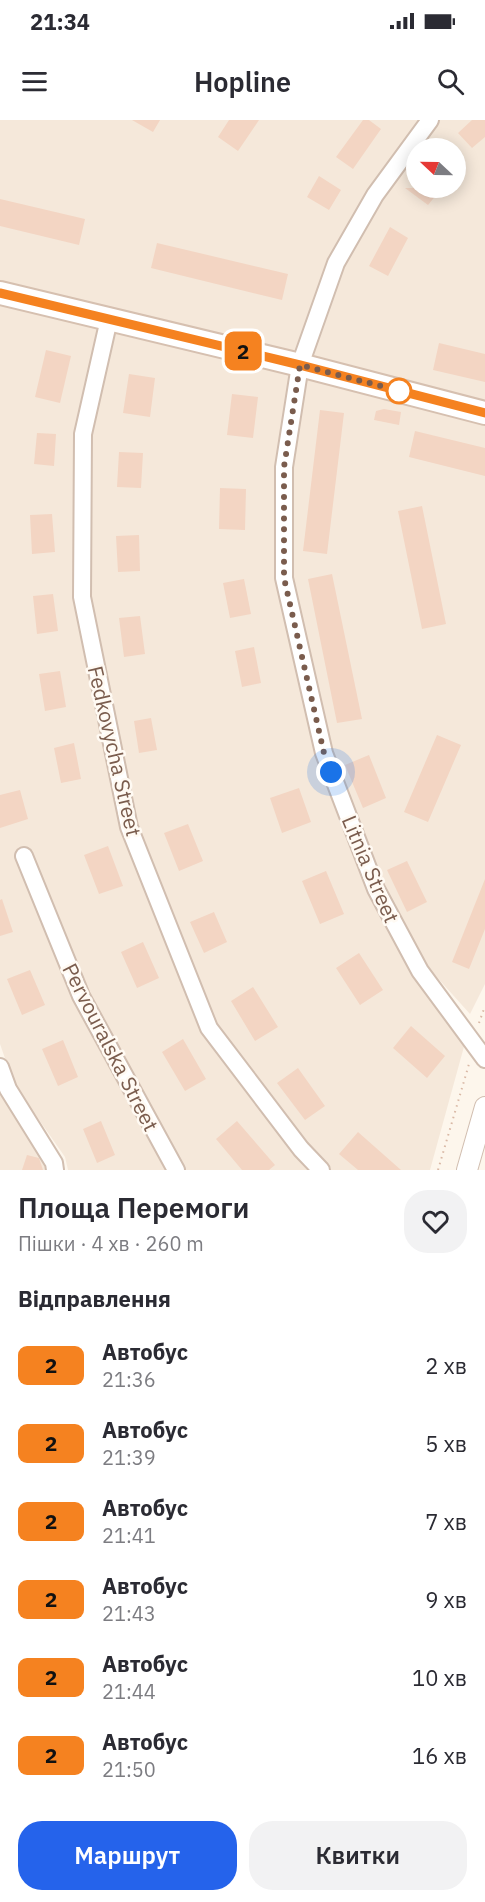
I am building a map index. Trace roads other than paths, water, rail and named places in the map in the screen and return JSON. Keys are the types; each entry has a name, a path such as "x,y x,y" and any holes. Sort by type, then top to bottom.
{"main road":[{"path":"0,293 300,365 485,413"}],"street":[{"name":"Litnia Street","path":"430,120 375,195 336,263 300,365 284,467 284,578 324,753 376,889 420,971 479,1052"},
{"name":"Fedkovycha Street","path":"109,319 83,434 82,597 129,826 209,1028 301,1149 321,1170"},
{"name":"Pervouralska Street","path":"24,856 81,996 176,1170"},
{"path":"0,1067 9,1089 54,1163 55,1170"},
{"path":"467,1170 485,1107"}]}
